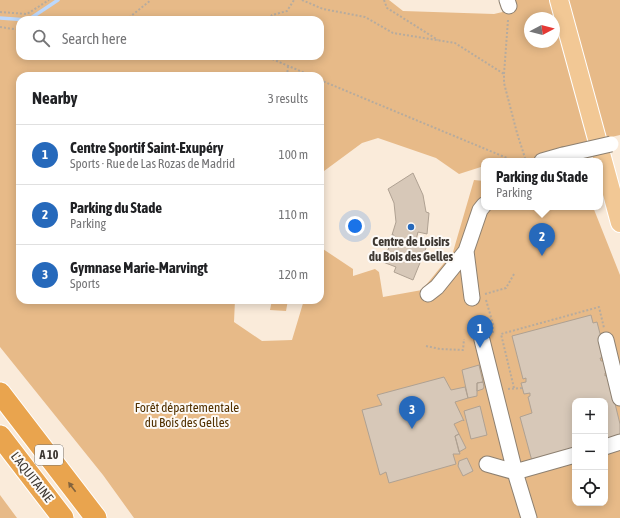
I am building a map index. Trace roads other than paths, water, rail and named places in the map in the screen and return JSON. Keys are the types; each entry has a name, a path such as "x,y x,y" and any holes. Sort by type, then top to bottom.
{"highway":[{"name":"L'AQUITAINE","path":"0,393 96,518"},
{"name":"L'AQUITAINE","path":"0,436 63,518"}],"main road":[{"path":"559,0 602,158"},
{"path":"603,161 620,223"}],"street":[{"path":"552,158 616,143"},
{"path":"428,294 437,287 466,251 481,209"},
{"path":"466,251 472,298"},
{"path":"487,338 515,472 529,518"},
{"path":"606,340 620,398"},
{"path":"608,446 620,442"},
{"path":"487,464 515,472 572,456"}],"waterway":[{"path":"34,16 58,0"},
{"path":"0,18 16,19"}],"place":[{"name":"Centre de Loisirs du Bois des Gelles","path":"411,227"},
{"name":"Parking du Stade","path":"542,256"},
{"name":"Centre Sportif Saint-Exupéry","path":"480,348"},
{"name":"Gymnase Marie-Marvingt","path":"412,429"}],"park label":[{"name":"Forêt départementale du Bois des Gelles","path":"187,414"}]}
